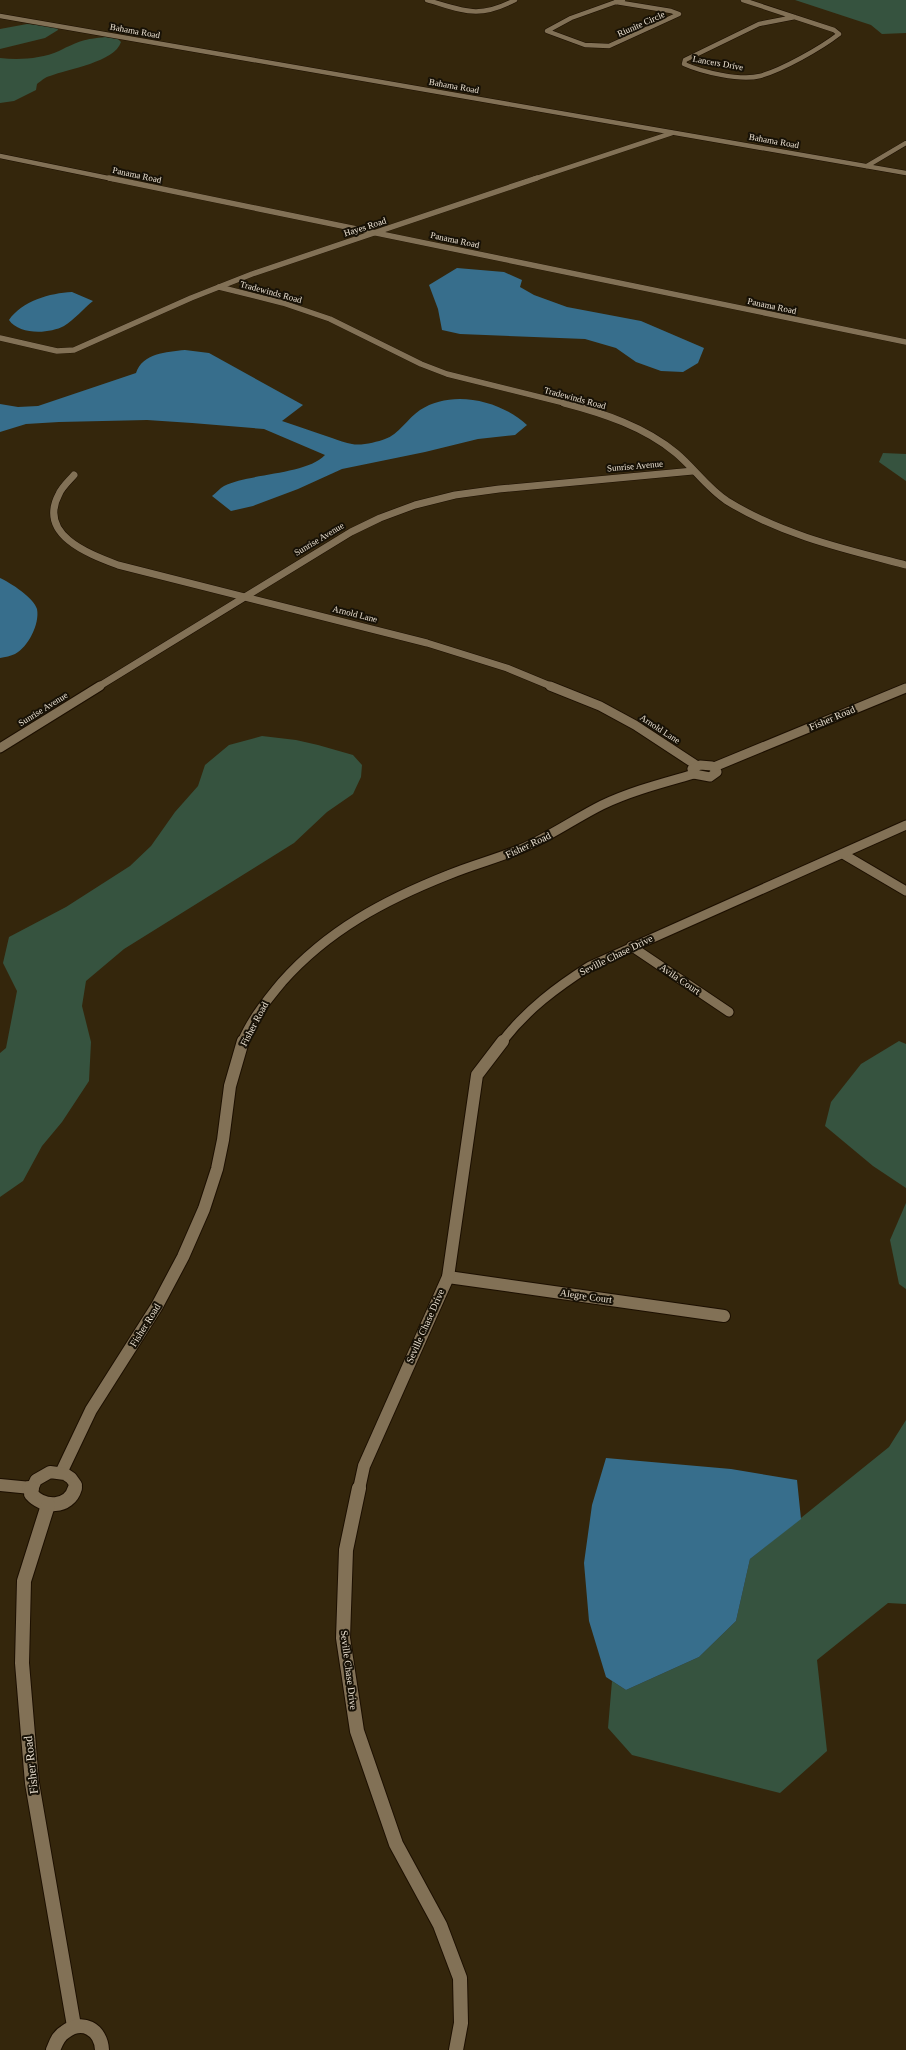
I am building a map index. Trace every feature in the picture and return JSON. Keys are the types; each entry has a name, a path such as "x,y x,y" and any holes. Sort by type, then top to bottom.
{"street":[{"path":"427,0 466,11 478,12 493,10 515,0"},
{"name":"Riunite Circle","path":"615,2 671,11 679,14 609,46 585,45 548,33 549,29 615,2 623,0"},
{"name":"Lancers Drive","path":"743,0 795,17 834,30 839,34 759,76 742,76 694,68 684,64 685,60 759,24 795,17"},
{"name":"Bahama Road","path":"0,16 906,172"},
{"name":"Hayes Road","path":"0,338 48,350 67,351 84,347 219,287 286,262 674,132"},
{"path":"867,166 906,143"},
{"name":"Panama Road","path":"0,156 906,342"},
{"name":"Tradewinds Road","path":"219,287 320,315 346,326 422,365 446,373 482,384 576,406 610,417 637,428 672,449 705,485 726,500 770,523 845,549 906,565"},
{"name":"Sunrise Avenue","path":"0,748 244,596 351,532 380,518 415,505 455,495 499,489 693,471"},
{"name":"Arnold Lane","path":"74,475 58,494 52,511 56,526 66,540 90,554 118,565 427,643 507,668 600,706 635,725 695,770"},
{"name":"Fisher Road","path":"61,1473 91,1410 157,1306 183,1257 204,1209 217,1168 223,1140 230,1086 243,1040 264,1003 300,962 343,927 403,894 450,874 499,858 542,839 603,805 708,765 714,767 906,688"},
{"name":"Fisher Road","path":"695,770 706,777 713,776 717,772 714,767"},
{"name":"Seville Chase Drive","path":"456,2050 461,2023 460,1978 440,1925 396,1844 357,1731 343,1638 346,1550 364,1466 448,1277 477,1075 515,1025 560,985 590,966 631,946 906,825"},
{"path":"843,854 906,891"},
{"name":"Avila Court","path":"631,946 729,1012"},
{"name":"Alegre Court","path":"448,1277 724,1316"},
{"path":"61,1473 70,1476 74,1480 75,1490 67,1500 60,1504 48,1505 39,1503 34,1499 31,1494 31,1488 37,1478 43,1475 61,1473"},
{"path":"0,1485 31,1488"},
{"name":"Fisher Road","path":"48,1505 38,1532 24,1581 22,1663 32,1783 74,2026"},
{"path":"53,2050 59,2035 74,2026 90,2028 97,2032 101,2038 102,2050"}],"green space":[{"path":"795,0 906,0 906,33 882,34 871,25"},
{"path":"27,24 57,27 58,30 45,38 0,49 0,29"},
{"path":"106,37 118,39 121,42 117,49 110,55 90,64 46,77 37,84 36,90 14,101 0,103 0,58 22,59 37,57 52,54 82,41"},
{"path":"883,453 906,454 906,481 879,462"},
{"path":"262,736 296,740 353,755 362,765 361,777 353,794 327,812 294,843 124,949 86,981 82,1006 91,1042 89,1081 62,1122 42,1146 23,1181 0,1197 0,1053 6,1048 17,991 3,963 9,937 66,907 130,866 151,846 175,812 198,786 205,765 229,745"},
{"path":"899,1041 906,1044 906,1188 873,1166 825,1126 831,1102 861,1064"},
{"path":"906,1203 906,1289 899,1284 890,1240"},
{"path":"906,1420 906,1604 888,1603 817,1660 827,1751 780,1793 632,1755 608,1728 612,1681 626,1690 699,1657 736,1621 750,1559 889,1447"}],"water":[{"path":"457,268 504,272 522,280 520,287 534,295 567,307 641,321 704,348 698,363 683,372 661,371 636,362 616,348 585,339 460,334 442,330 438,309 429,285"},
{"path":"72,292 93,301 71,321 58,329 43,332 27,331 14,325 9,320 21,308 37,299 55,294"},
{"path":"185,350 209,353 303,405 282,421 350,444 369,443 390,437 420,410 446,400 475,400 490,404 516,416 527,425 515,435 478,439 425,452 342,469 298,489 253,506 231,511 212,496 222,487 248,478 292,470 305,466 316,462 325,455 264,429 192,423 147,420 59,422 26,424 0,432 0,404 18,407 38,406 136,373 139,366 150,357 163,353"},
{"path":"0,578 16,587 32,600 37,609 37,621 32,634 20,651 10,656 0,658"},
{"path":"606,1458 731,1469 797,1480 801,1519 750,1559 736,1621 699,1657 626,1690 606,1677 589,1621 584,1563 592,1505"}]}
